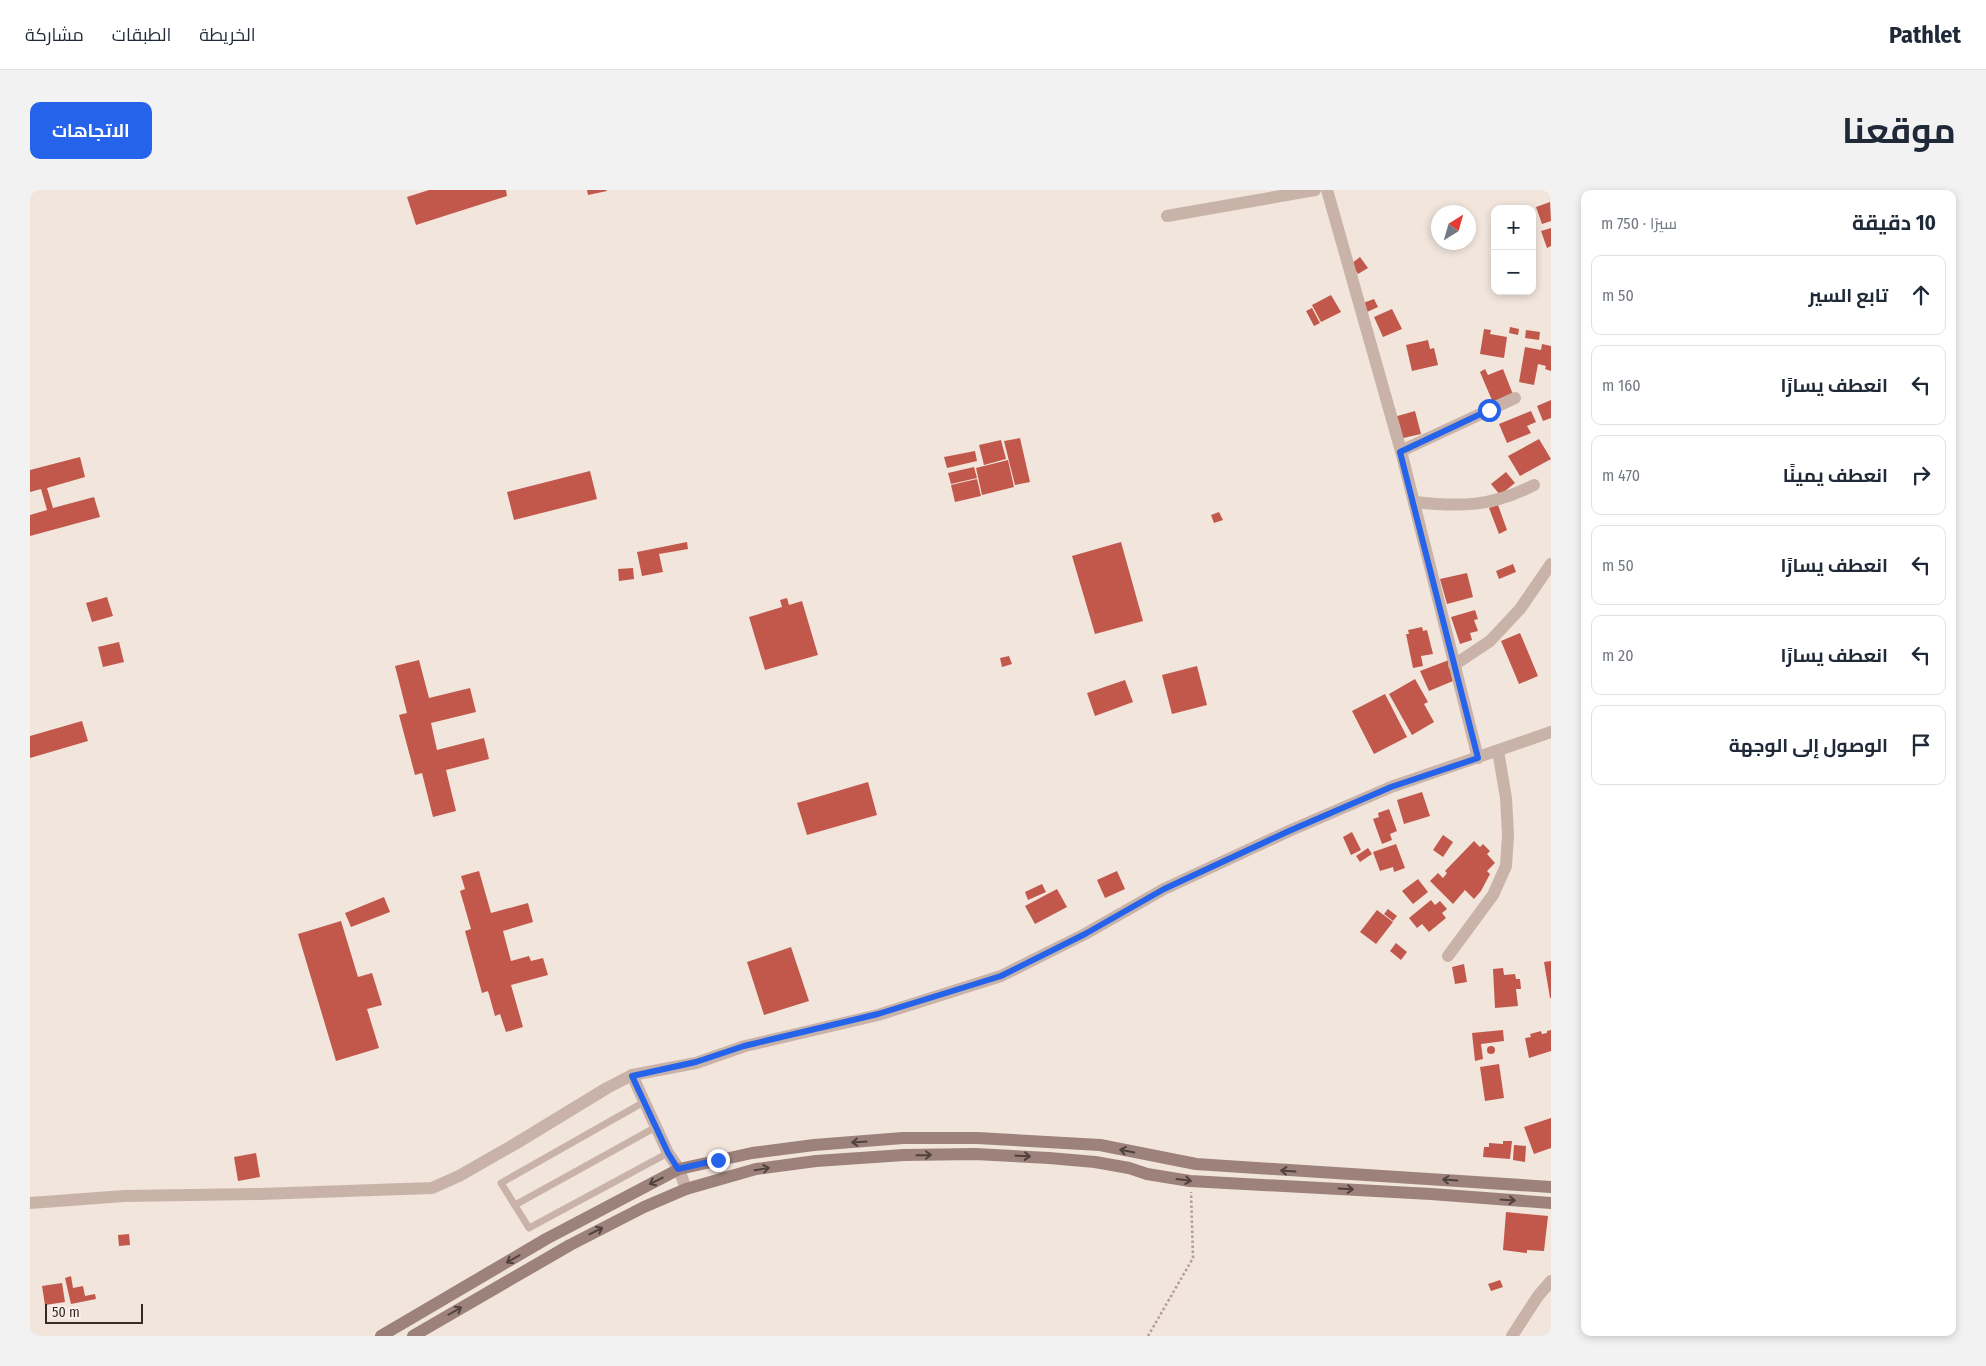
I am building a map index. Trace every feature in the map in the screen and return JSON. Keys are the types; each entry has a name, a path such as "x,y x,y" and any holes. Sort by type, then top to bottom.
{"street":[{"path":"1167,216 1315,190"},
{"path":"1327,190 1414,502 1478,758"},
{"path":"1400,452 1515,398"},
{"path":"1414,502 1452,506 1489,503 1517,494 1534,485"},
{"path":"1454,665 1490,641 1520,609 1551,564"},
{"path":"30,1203 124,1196 260,1194 432,1188 459,1176 607,1088 632,1076 696,1062 744,1046 878,1014 1001,976 1085,934 1164,889 1289,831 1391,787 1551,732"},
{"path":"1448,956 1493,895 1506,866 1508,835 1506,798 1498,751"},
{"path":"632,1076 686,1189"},
{"path":"381,1336 546,1240 678,1169 752,1153 814,1145 903,1138 960,1138 1100,1145 1196,1164 1551,1186"},
{"path":"413,1336 570,1245 644,1207 686,1189 756,1169 904,1155 975,1154 1095,1162 1129,1168 1156,1176 1190,1181 1430,1194 1551,1203"},
{"path":"1512,1336 1538,1296 1551,1281"}],"lane":[{"path":"644,1102 501,1182 529,1228 668,1153"},
{"path":"515,1205 656,1127"}],"path":[{"path":"1148,1336 1192,1258 1190,1181"}],"building":[{"path":"429,190 506,190 507,196 416,225 407,197"},
{"path":"587,190 606,190 607,191 588,195"},
{"path":"1550,202 1551,221 1542,224 1536,207"},
{"path":"1551,228 1551,246 1547,248 1541,231"},
{"path":"1360,257 1368,268 1358,274 1351,264"},
{"path":"1331,295 1341,312 1321,322 1312,305"},
{"path":"1374,299 1378,307 1367,312 1363,303"},
{"path":"1312,308 1320,323 1314,326 1306,311"},
{"path":"1392,309 1402,329 1383,337 1374,317"},
{"path":"1510,327 1519,329 1518,335 1509,333"},
{"path":"1484,329 1491,330 1490,334 1507,337 1504,358 1480,354"},
{"path":"1526,330 1540,332 1539,340 1525,338"},
{"path":"1428,340 1430,349 1434,348 1438,365 1412,371 1406,345"},
{"path":"1542,344 1551,346 1551,371 1545,369 1546,366 1538,364 1534,385 1519,382 1525,347 1541,350"},
{"path":"1485,369 1488,375 1503,369 1514,397 1494,405 1480,372"},
{"path":"1551,400 1551,418 1543,421 1537,406"},
{"path":"1415,411 1421,434 1399,439 1394,417"},
{"path":"1531,411 1536,422 1527,426 1531,433 1507,443 1499,424"},
{"path":"1020,438 1030,482 1015,485 1004,441"},
{"path":"1539,439 1551,459 1520,476 1508,456"},
{"path":"1001,440 1006,459 984,465 979,445"},
{"path":"975,451 977,461 947,468 944,457"},
{"path":"80,457 85,477 47,488 53,508 94,497 100,517 30,536 30,515 47,510 41,489 30,492 30,470"},
{"path":"1008,460 1014,487 982,495 976,468"},
{"path":"974,467 977,478 951,484 948,473"},
{"path":"590,471 597,499 514,520 507,492"},
{"path":"1506,472 1515,483 1500,495 1491,484"},
{"path":"977,479 981,496 955,502 951,485"},
{"path":"1498,505 1507,530 1499,534 1489,508"},
{"path":"1219,512 1223,520 1214,523 1211,515"},
{"path":"687,542 688,549 659,554 663,572 642,576 637,552"},
{"path":"1121,542 1143,621 1095,634 1072,556"},
{"path":"1513,564 1516,572 1499,579 1496,571"},
{"path":"633,568 634,579 619,581 618,569"},
{"path":"1467,573 1473,597 1447,604 1440,579"},
{"path":"107,597 113,616 92,622 86,603"},
{"path":"787,598 789,605 802,601 818,655 765,670 749,617 782,607 780,600"},
{"path":"1475,610 1478,619 1474,620 1478,631 1470,633 1472,640 1460,644 1451,617"},
{"path":"1422,627 1423,631 1427,630 1433,654 1421,656 1423,666 1413,668 1406,634 1409,634 1408,630"},
{"path":"1520,633 1538,676 1519,684 1501,641"},
{"path":"119,642 124,662 103,667 98,647"},
{"path":"1009,656 1012,664 1002,667 1000,658"},
{"path":"419,660 429,698 470,688 476,712 431,723 437,750 484,738 489,759 446,770 456,811 433,817 422,773 415,775 399,715 407,713 395,666"},
{"path":"1449,660 1453,681 1429,691 1420,671"},
{"path":"1197,666 1207,705 1172,714 1162,675"},
{"path":"1415,679 1428,702 1424,704 1434,722 1412,735 1389,694"},
{"path":"1125,680 1133,702 1095,716 1087,693"},
{"path":"1385,694 1407,737 1374,754 1352,711"},
{"path":"82,721 88,741 30,758 30,736"},
{"path":"868,782 877,815 807,835 797,803"},
{"path":"1422,792 1430,816 1404,824 1397,800"},
{"path":"1389,809 1397,831 1390,834 1392,840 1382,844 1373,819 1379,817 1378,813"},
{"path":"1352,832 1361,850 1351,855 1343,837"},
{"path":"1443,835 1453,842 1443,857 1433,850"},
{"path":"1474,841 1480,847 1483,844 1490,851 1487,854 1495,863 1487,871 1490,874 1481,891 1474,899 1465,890 1453,904 1430,881 1438,873 1443,878 1447,873 1445,871"},
{"path":"1396,844 1405,868 1394,872 1393,867 1380,871 1373,852"},
{"path":"1368,848 1372,854 1360,862 1356,856"},
{"path":"479,871 491,913 528,903 533,922 503,931 511,961 529,956 531,961 543,958 548,975 511,985 523,1027 506,1032 500,1014 495,1016 488,991 482,993 465,931 471,929 460,891 465,889 461,876"},
{"path":"1117,871 1125,889 1105,898 1097,880"},
{"path":"1418,879 1428,892 1413,904 1402,891"},
{"path":"1042,884 1046,892 1028,900 1025,892"},
{"path":"1057,889 1067,907 1035,924 1025,906"},
{"path":"384,897 390,912 351,927 345,913"},
{"path":"1431,900 1435,905 1440,901 1447,909 1442,913 1446,918 1429,932 1422,924 1417,928 1409,918"},
{"path":"1388,909 1397,916 1393,921 1384,914"},
{"path":"1377,910 1393,922 1376,944 1360,932"},
{"path":"341,921 358,977 372,973 382,1005 367,1009 379,1048 336,1061 298,934"},
{"path":"1396,943 1407,952 1401,960 1390,951"},
{"path":"791,947 809,1001 764,1015 747,962"},
{"path":"1551,961 1551,998 1550,998 1544,962"},
{"path":"1464,964 1467,982 1455,984 1452,967"},
{"path":"1503,968 1504,975 1515,974 1516,979 1520,979 1521,989 1516,989 1518,1006 1495,1008 1493,969"},
{"path":"1503,1030 1504,1041 1481,1044 1483,1059 1475,1061 1472,1033"},
{"path":"1551,1030 1551,1051 1529,1058 1525,1038 1531,1037 1530,1034 1541,1031 1542,1034"},
{"path":"1491,1046 1495,1050 1491,1054 1487,1050"},
{"path":"1499,1064 1504,1098 1485,1101 1480,1067"},
{"path":"1551,1118 1551,1148 1534,1154 1524,1127"},
{"path":"1503,1141 1512,1141 1510,1159 1483,1157 1484,1147 1489,1147 1489,1143 1503,1144"},
{"path":"1514,1145 1526,1146 1525,1162 1513,1160"},
{"path":"256,1153 260,1177 238,1181 234,1157"},
{"path":"1506,1212 1548,1216 1544,1251 1527,1250 1527,1253 1503,1250"},
{"path":"129,1234 130,1245 119,1246 118,1235"},
{"path":"71,1276 73,1288 83,1286 85,1296 95,1294 96,1299 71,1304 65,1278"},
{"path":"1500,1280 1503,1287 1491,1291 1488,1284"},
{"path":"62,1283 65,1302 45,1305 42,1286"}],"route":[{"path":"718,1160 678,1169 668,1153 632,1076 696,1062 744,1046 878,1014 1001,976 1085,934 1164,889 1289,831 1391,787 1478,758 1400,452 1489,410"}]}
